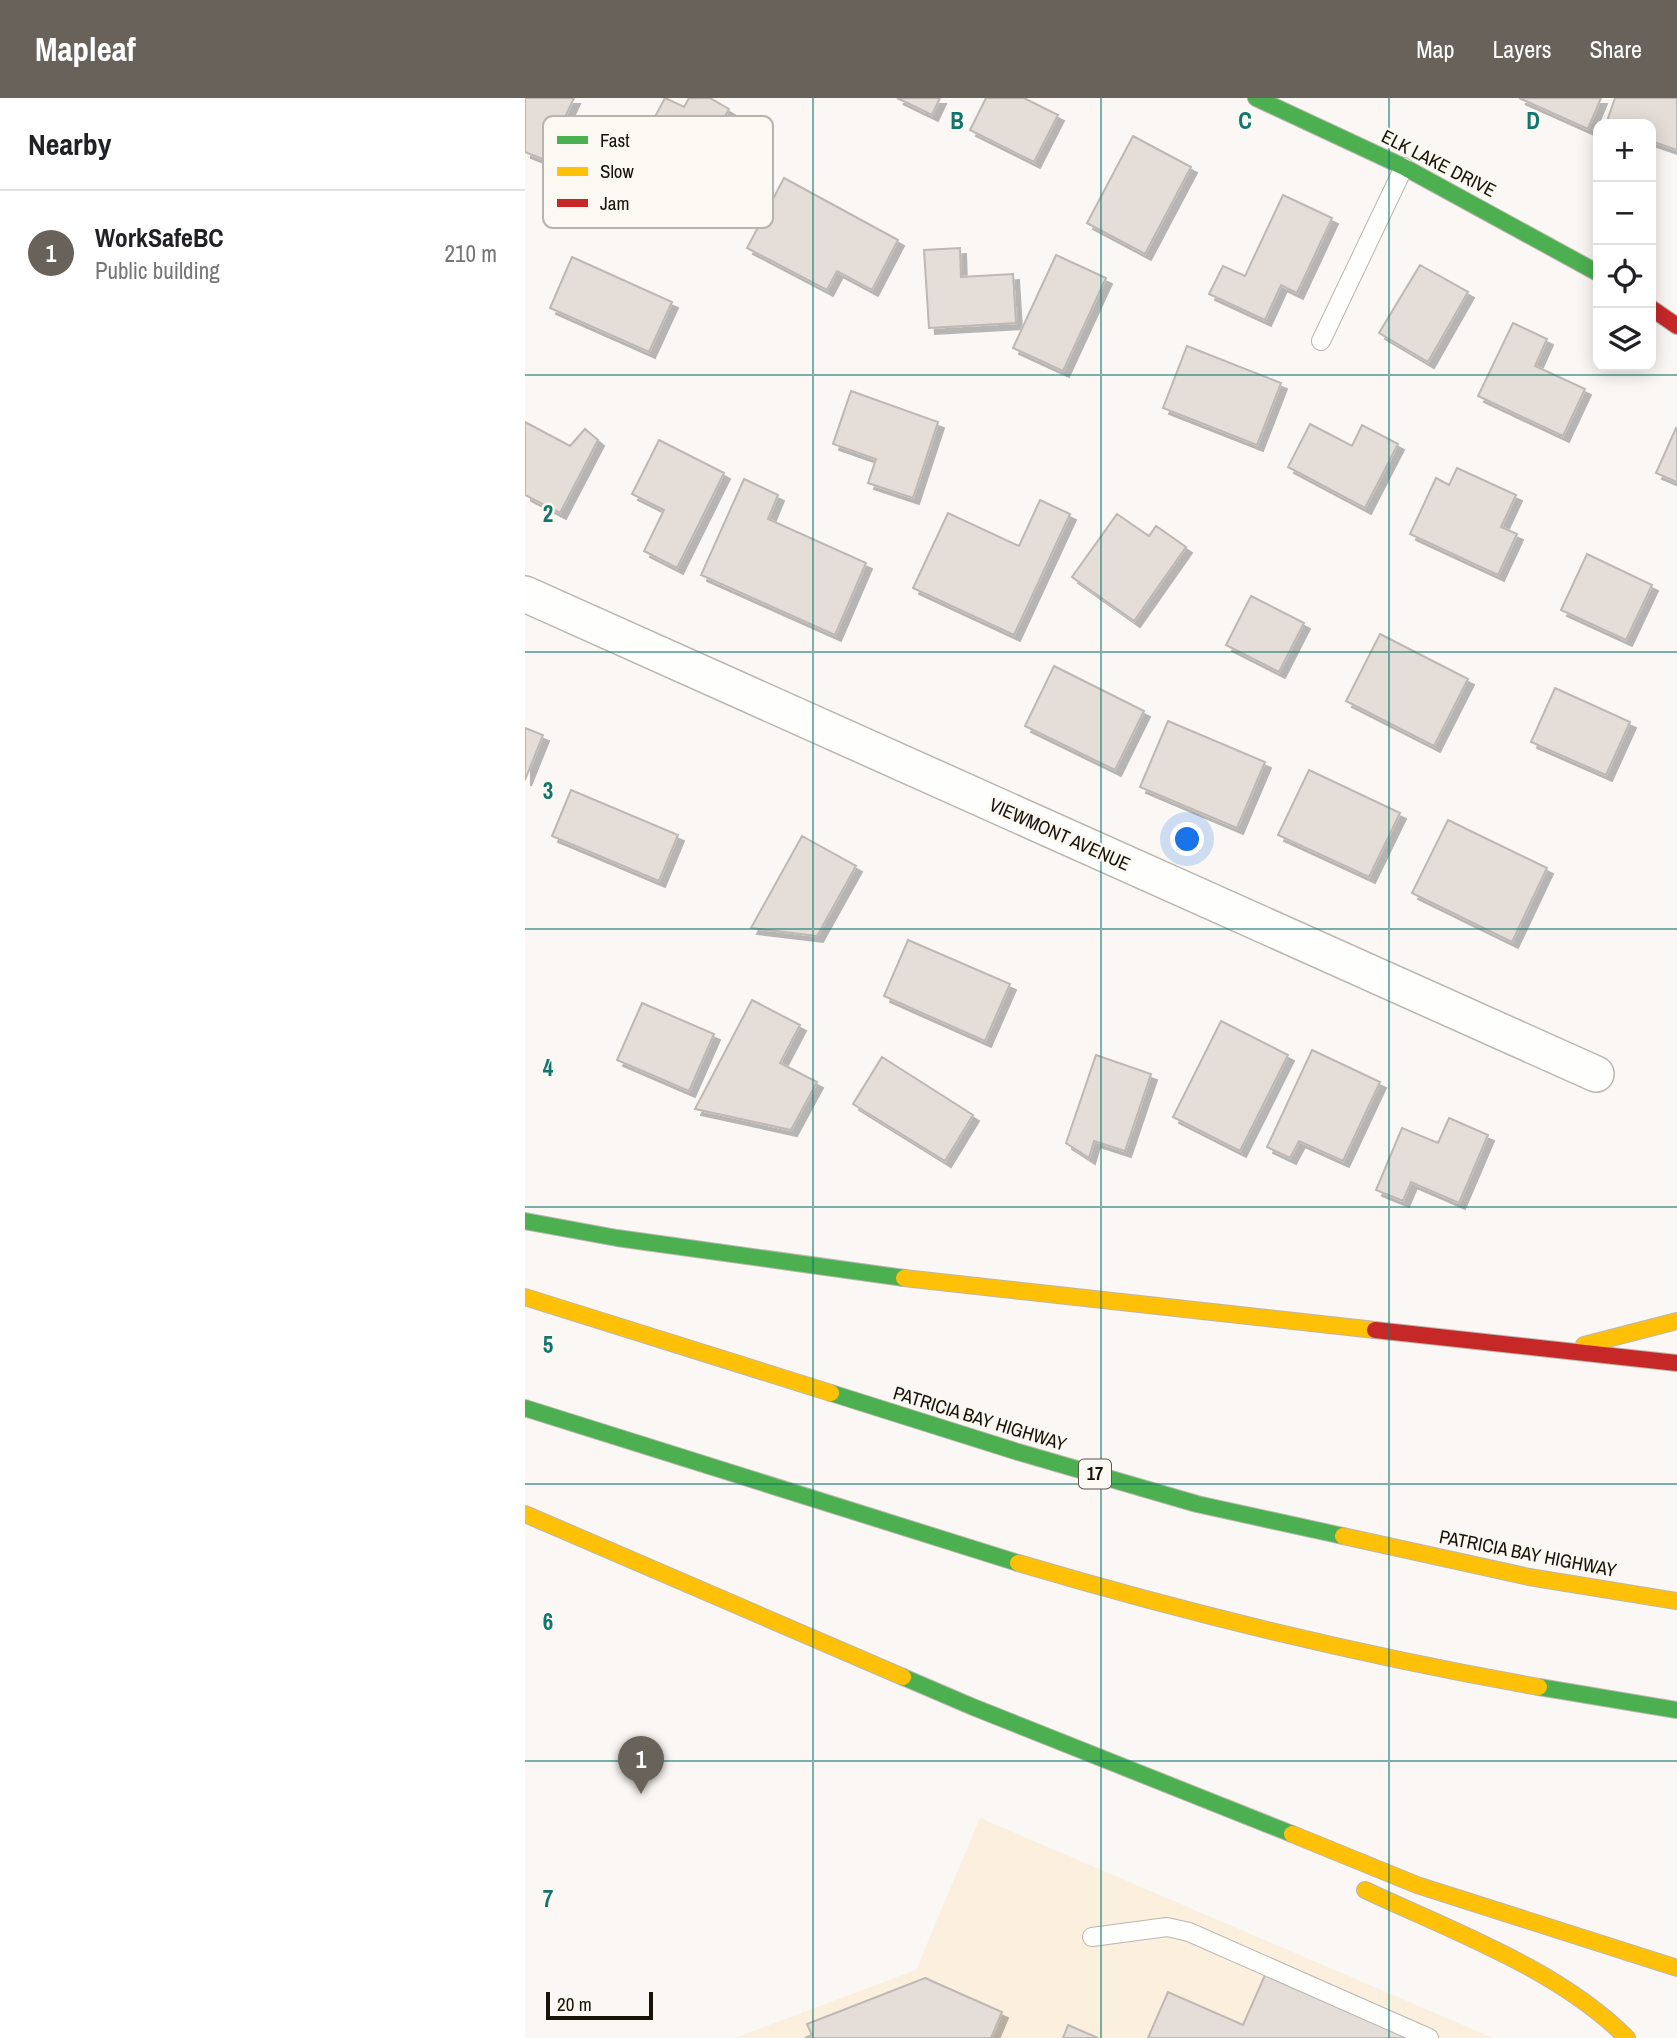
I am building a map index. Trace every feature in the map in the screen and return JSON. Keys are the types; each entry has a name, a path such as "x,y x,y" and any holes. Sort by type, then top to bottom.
{"main road":[{"name":"ELK LAKE DRIVE","path":"1276,102 1404,167 1593,270"},
{"path":"1656,311 1677,326"},
{"path":"525,1220 617,1238 940,1283 1677,1363"},
{"name":"PATRICIA BAY HIGHWAY","path":"525,1297 1018,1452 1197,1504 1529,1577 1677,1601"},
{"path":"1560,1351 1677,1321"},
{"path":"525,1408 1032,1568 1221,1619 1404,1662 1677,1710"},
{"path":"525,1514 973,1707 1191,1792 1417,1885 1677,1968"},
{"path":"973,1707 1086,1769"},
{"path":"1355,1886 1549,1977 1609,2020 1627,2038"}],"street":[{"name":"VIEWMONT AVENUE","path":"525,594 1596,1074"}],"lane":[{"path":"1321,341 1404,167"},
{"path":"1092,1937 1167,1927 1189,1931 1429,2038"}],"shaded area":[{"path":"980,1818 1493,2038 735,2038 916,1970"}],"building":[{"path":"525,98 574,98 566,116 543,116 543,159 525,152"},
{"path":"665,98 684,107 689,98 710,98 729,109 725,116 655,116"},
{"path":"897,98 940,98 932,115"},
{"path":"986,98 1024,98 1058,115 1034,162 970,130"},
{"path":"1519,98 1601,98 1588,129"},
{"path":"1615,98 1677,98 1677,150 1656,143 1656,119 1608,119"},
{"path":"1133,136 1191,167 1145,254 1087,223"},
{"path":"784,178 898,240 872,290 837,271 827,290 747,248 758,228 773,228 773,199"},
{"path":"1283,195 1332,218 1297,293 1281,285 1265,320 1209,294 1223,266 1245,276"},
{"path":"960,248 961,277 1013,274 1016,323 929,328 924,250"},
{"path":"1056,255 1106,278 1063,371 1013,348"},
{"path":"572,257 672,302 649,352 550,308"},
{"path":"1420,265 1468,292 1428,362 1379,333"},
{"path":"1513,323 1547,339 1535,366 1585,389 1563,436 1478,396"},
{"path":"1187,346 1281,383 1257,445 1163,408"},
{"path":"851,391 938,422 913,498 868,483 876,459 833,444"},
{"path":"525,422 570,446 585,429 598,440 560,513 525,495"},
{"path":"1310,424 1352,446 1362,425 1398,444 1365,508 1288,467"},
{"path":"1677,429 1677,482 1656,473"},
{"path":"659,440 724,473 677,568 644,551 664,510 632,494"},
{"path":"1457,468 1516,495 1501,527 1517,534 1498,575 1410,534 1436,478 1449,485"},
{"path":"744,479 778,495 768,519 866,563 835,635 701,575"},
{"path":"1040,500 1070,514 1014,635 913,588 948,513 1019,546"},
{"path":"1117,514 1149,536 1156,526 1186,547 1134,621 1072,577"},
{"path":"1587,554 1652,585 1626,640 1561,610"},
{"path":"1251,596 1304,623 1279,672 1226,645"},
{"path":"1380,634 1468,679 1434,746 1346,701"},
{"path":"1054,666 1144,711 1115,770 1025,726"},
{"path":"1555,688 1630,722 1606,775 1531,742"},
{"path":"1168,721 1265,762 1237,828 1140,787"},
{"path":"525,728 543,735 525,780"},
{"path":"1309,770 1400,813 1369,877 1278,835"},
{"path":"571,790 678,835 659,881 552,836"},
{"path":"1448,820 1547,868 1512,942 1412,893"},
{"path":"802,836 856,866 817,936 751,928"},
{"path":"908,940 1010,984 985,1041 884,996"},
{"path":"752,1000 800,1025 780,1063 817,1082 791,1130 695,1109"},
{"path":"642,1003 714,1034 689,1091 617,1060"},
{"path":"1221,1021 1288,1055 1240,1151 1173,1117"},
{"path":"1312,1050 1380,1082 1343,1161 1299,1141 1290,1158 1267,1147"},
{"path":"1096,1055 1151,1074 1125,1151 1094,1141 1089,1158 1066,1143"},
{"path":"882,1057 973,1115 945,1161 853,1104"},
{"path":"1449,1118 1488,1135 1459,1203 1411,1182 1403,1201 1376,1190 1402,1128 1438,1143"},
{"path":"1265,1975 1409,2038 1148,2038 1168,1992 1243,2025"},
{"path":"925,1978 1002,2012 991,2038 805,2038 812,2035 807,2024"},
{"path":"1068,2025 1098,2038 1063,2038"}],"traffic: fast":[{"path":"1256,98 1404,167 1593,270"},
{"path":"525,1221 617,1238 904,1278"},
{"path":"831,1393 1018,1452 1197,1504 1343,1536"},
{"path":"525,1408 1018,1563"},
{"path":"903,1677 1292,1834"},
{"path":"1539,1687 1677,1710"}],"traffic: slow":[{"path":"904,1278 1375,1330"},
{"path":"525,1297 831,1393"},
{"path":"1584,1345 1677,1321"},
{"path":"525,1514 903,1677"},
{"path":"1343,1536 1529,1577 1677,1601"},
{"path":"1018,1563 1147,1600 1277,1632 1408,1662 1539,1687"},
{"path":"1292,1834 1417,1885 1677,1968"},
{"path":"1365,1890 1537,1972 1569,1992 1627,2038"}],"traffic: jam":[{"path":"1656,311 1677,326"},
{"path":"1375,1330 1677,1363"}],"place":[{"name":"WorkSafeBC","path":"641,1794"}]}
